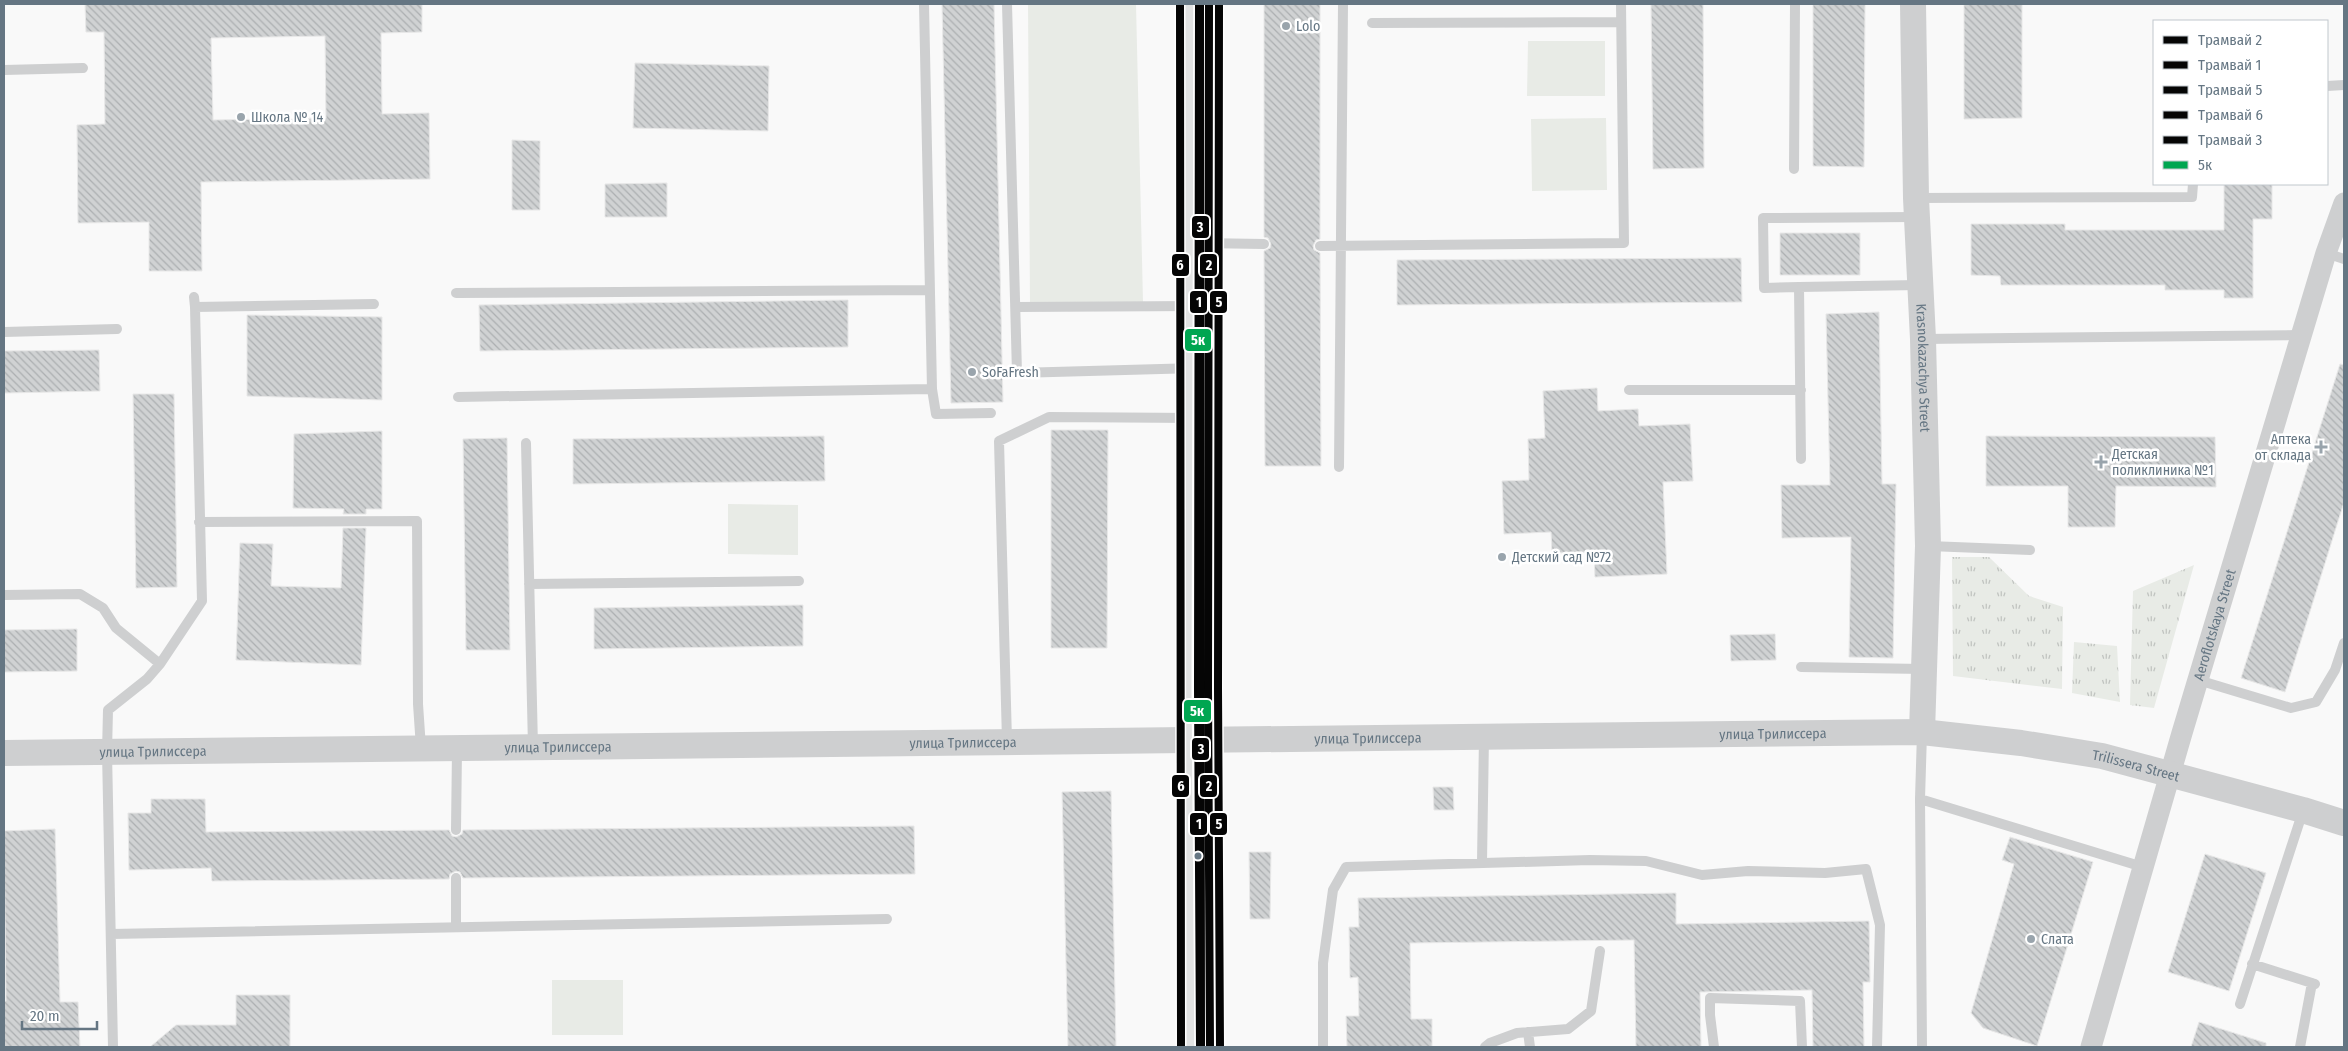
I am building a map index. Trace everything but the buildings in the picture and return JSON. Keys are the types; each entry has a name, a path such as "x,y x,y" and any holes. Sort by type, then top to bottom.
{"main road":[{"path":"1199,4 1200,1047"}],"street":[{"name":"Krasnokazachya Street","path":"1913,4 1916,207 1923,339 1928,546 1922,732"},
{"name":"Aeroflotskaya Street","path":"2091,1047 2170,774 2302,335 2335,256 2344,203"},
{"name":"улица Трилиссера","path":"4,753 1922,732"},
{"name":"Trilissera Street","path":"1922,732 2021,743 2102,756 2303,810 2344,823"}],"lane":[{"path":"924,4 932,389 936,414 991,414"},
{"path":"1007,4 1017,373 1199,368"},
{"path":"1339,467 1343,4"},
{"path":"1320,246 1624,243 1621,4"},
{"path":"1794,4 1794,169"},
{"path":"1372,23 1621,22"},
{"path":"4,70 83,68"},
{"path":"2328,86 2344,86"},
{"path":"1920,285 1764,288 1763,218 1916,207 2192,196 2193,185"},
{"path":"1199,243 1264,244"},
{"path":"1799,287 1801,459"},
{"path":"456,293 930,290"},
{"path":"113,1047 107,752 108,710 147,679 160,664 202,601 195,302 374,304"},
{"path":"1016,307 1199,306"},
{"path":"4,332 117,329"},
{"path":"1923,339 2302,335"},
{"path":"458,396 932,389"},
{"path":"1629,390 1801,390"},
{"path":"1007,742 999,440 1049,417 1199,418"},
{"path":"526,443 533,748"},
{"path":"199,522 417,521 418,704 421,749"},
{"path":"1928,546 2030,550"},
{"path":"529,584 799,580"},
{"path":"4,595 80,594 103,608 116,628 160,664"},
{"path":"2198,680 2291,708 2316,702 2335,670 2344,643"},
{"path":"1801,667 1924,669"},
{"path":"1922,732 1920,799 1922,1047"},
{"path":"1482,862 1484,736"},
{"path":"456,830 457,748"},
{"path":"1920,799 2143,868"},
{"path":"2240,1004 2303,810"},
{"path":"1323,1047 1323,963 1333,890 1346,867 1482,862 1646,861 1702,875 1748,871 1825,873 1866,869 1880,925 1877,1047"},
{"path":"456,878 456,927"},
{"path":"111,934 887,919"},
{"path":"1485,1047 1517,1033 1568,1029 1590,1011 1600,951"},
{"path":"2252,964 2314,984 2300,1047"},
{"path":"1714,1047 1710,998 1800,1001 1802,1047"},
{"path":"1528,1032 1530,1047"}],"green space":[{"path":"1028,4 1136,4 1143,302 1030,304"},
{"path":"1528,41 1605,41 1605,96 1527,96"},
{"path":"1606,118 1607,190 1532,191 1531,119"},
{"path":"728,504 798,505 798,555 728,554"},
{"path":"1952,557 1989,557 2029,596 2063,607 2062,689 1953,676"},
{"path":"2194,565 2154,708 2130,705 2133,591"},
{"path":"2074,642 2117,646 2120,702 2072,693"},
{"path":"552,980 623,980 623,1035 552,1035"}],"tram line":[{"name":"6","path":"1180,4 1181,1047"},
{"name":"1","path":"1199,4 1198,688 1200,1047"},
{"name":"3","path":"1200,4 1201,1047"},
{"name":"2","path":"1209,4 1208,688 1210,1047"},
{"name":"5","path":"1219,4 1218,688 1220,1047"}],"transit line":[{"name":"5к","path":"1199,4 1197,689 1200,1047"}],"place":[{"name":"Lolo","path":"1286,26"},
{"name":"Школа № 14","path":"241,117"},
{"name":"SoFaFresh","path":"972,372"},
{"name":"Аптека от склада","path":"2321,447"},
{"name":"Детская поликлиника №1","path":"2101,462"},
{"name":"Детский сад №72","path":"1502,557"},
{"name":"Слата","path":"2031,939"}]}
